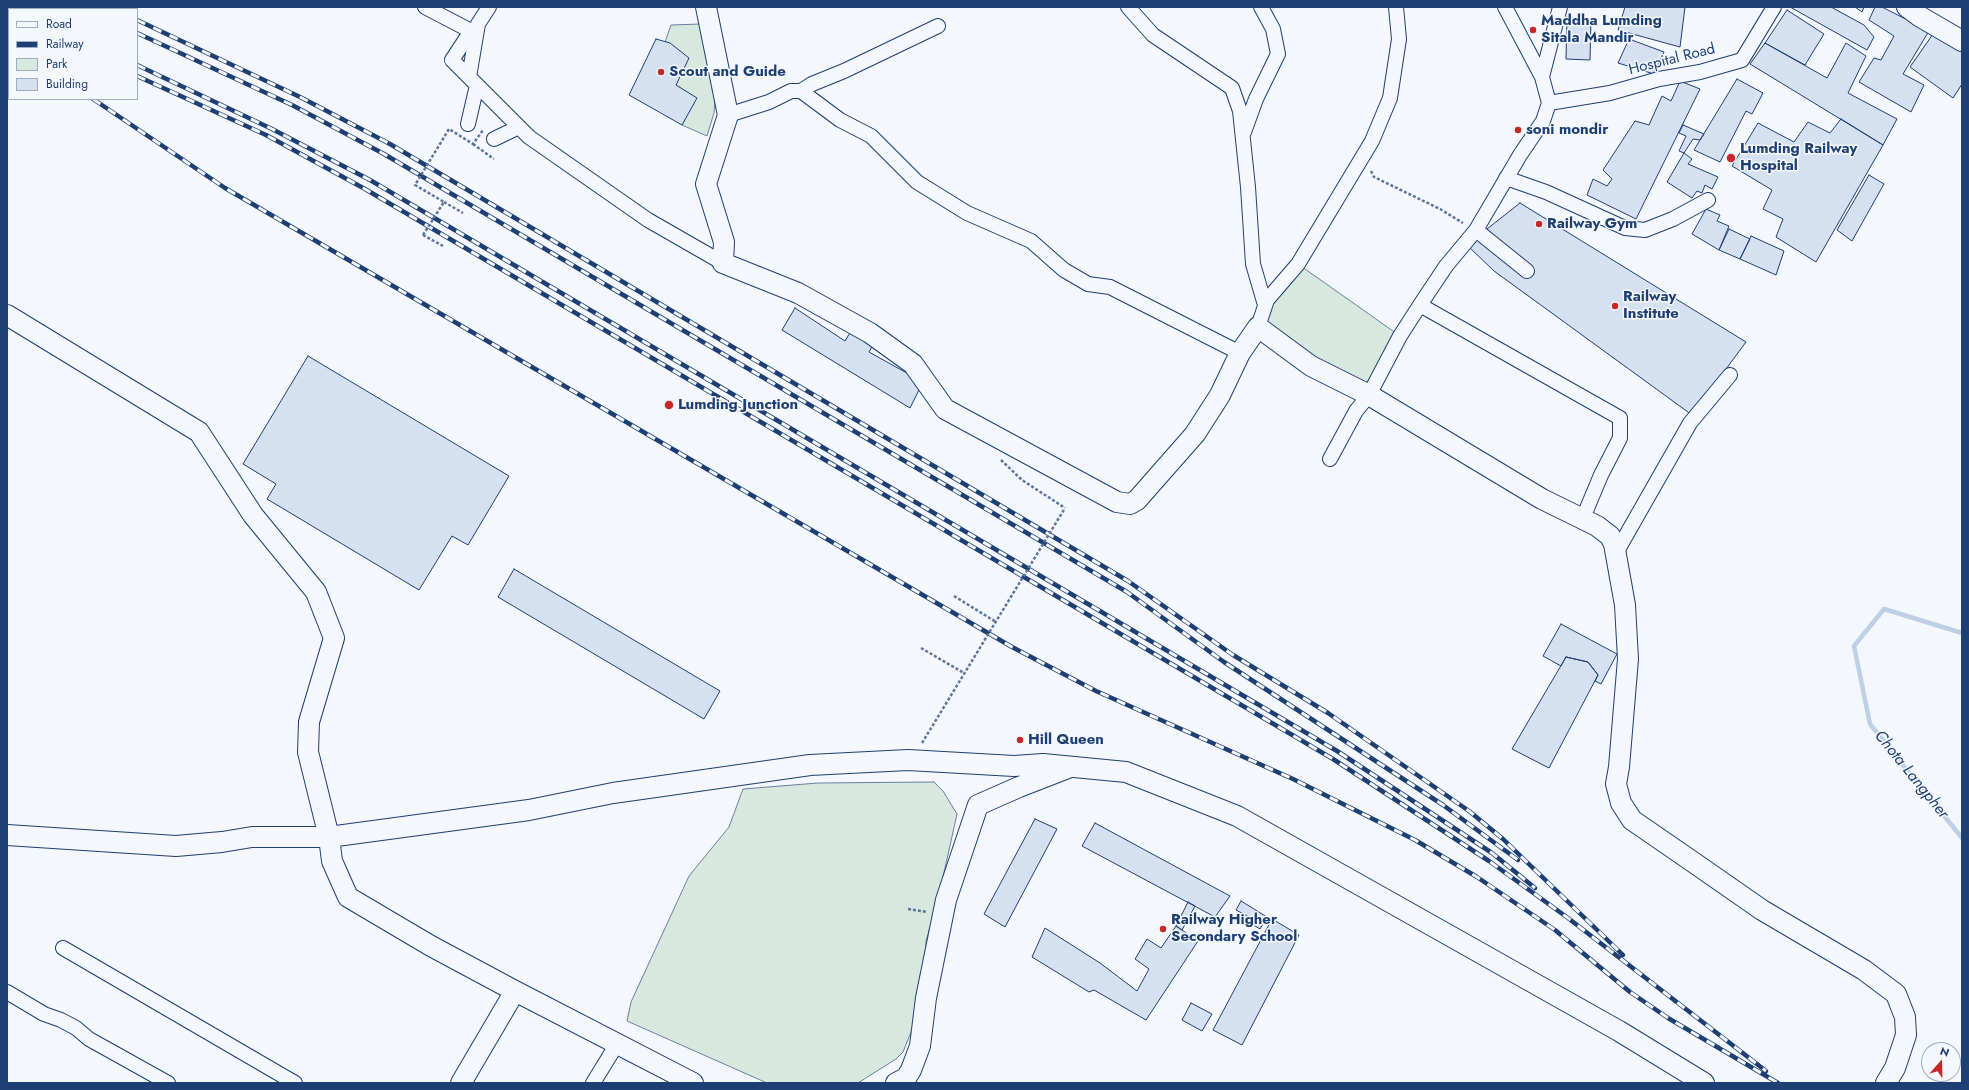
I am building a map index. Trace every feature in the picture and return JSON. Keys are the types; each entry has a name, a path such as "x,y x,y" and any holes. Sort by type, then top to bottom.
{"main road":[{"path":"706,7 728,114 706,184 724,242 723,263 798,293 870,333 913,364 945,409 1117,502 1130,504 1137,500 1195,434 1220,395 1240,354 1258,327 1311,366 1369,394 1542,499 1583,518 1610,536 1616,553 1625,605 1628,659 1619,767 1616,784 1622,803 1632,820 1762,910 1864,970 1896,994 1905,1017 1906,1035 1895,1068 1886,1083"},
{"path":"1907,7 1918,16 1962,41"},
{"path":"7,315 199,432 253,515 316,592 334,638 309,722 308,752 329,837 332,861 348,898 431,946 514,991 693,1083"},
{"path":"7,835 176,846 222,842 252,837 329,837 529,810 613,793 810,766 908,760 1014,766 1043,764 1126,772 1237,816 1619,1031 1704,1083"},
{"path":"905,1081 920,1046 926,998 946,900 978,805 1019,787 1073,767"},
{"path":"461,1083 514,991"}],"street":[{"path":"425,7 471,31 452,60 530,137 648,220 723,263"},
{"path":"468,124 478,24 489,7"},
{"path":"1128,7 1153,35 1232,88 1240,111 1243,136 1253,264 1265,306"},
{"path":"1243,136 1256,99 1278,54 1272,29 1262,7"},
{"path":"1258,327 1267,300 1298,264 1372,141 1390,98 1399,39 1396,7"},
{"path":"1330,459 1356,411 1369,394 1400,336 1446,266 1476,230 1506,178 1543,120 1549,103 1542,77 1505,7"},
{"path":"1542,77 1560,7"},
{"name":"Hospital Road","path":"1549,103 1610,94 1659,79 1700,72 1742,60 1774,7"},
{"path":"728,114 769,102 791,91 801,91 828,76 938,26"},
{"path":"801,91 840,120 871,136 916,182 967,212 1031,241 1064,270 1088,284 1110,288 1240,354"},
{"path":"494,139 519,127"},
{"path":"1506,178 1546,192 1625,228 1632,229 1645,230 1673,219 1708,200"},
{"path":"1476,230 1527,271"},
{"path":"1420,305 1620,418 1620,438 1601,475 1583,518"},
{"path":"1616,553 1690,423 1730,375"},
{"path":"63,948 295,1083"},
{"path":"7,992 44,1014 62,1020 76,1028 89,1039 168,1083"},
{"path":"593,1083 617,1044"}],"path":[{"path":"463,213 415,185 449,129 494,159"},
{"path":"473,144 483,130"},
{"path":"1364,155 1374,177 1440,209 1446,214 1476,230"},
{"path":"443,246 423,235 444,202"},
{"path":"922,743 1065,508 1022,480"},
{"path":"954,596 996,622"},
{"path":"921,648 964,673"}],"green space":[{"path":"701,24 716,88 714,113 707,136 682,125 696,98 676,85 665,42 671,25"},
{"path":"1298,264 1400,336 1369,395 1258,327"},
{"path":"934,782 943,791 957,814 937,904 926,941 926,962 914,1025 903,1052 896,1059 858,1083 767,1083 627,1021 631,1002 689,876 729,827 743,789 818,783"}],"building":[{"path":"1625,7 1685,7 1680,47 1618,30"},
{"path":"1790,7 1831,7 1864,25 1874,37 1867,50"},
{"path":"1855,7 1864,7 1862,12"},
{"path":"1875,7 1882,7 1929,31 1903,74 1924,85 1911,112 1859,82 1874,58 1881,60 1894,36 1869,20"},
{"path":"1787,10 1824,34 1805,65 1765,43"},
{"path":"1567,17 1591,19 1590,60 1566,59"},
{"path":"1933,34 1962,50 1962,84 1953,98 1910,67"},
{"name":"Scout and Guide","path":"656,39 670,43 689,58 676,85 697,98 682,125 629,95"},
{"path":"1629,39 1664,52 1654,74 1618,63"},
{"path":"1765,43 1827,78 1846,43 1866,56 1848,93 1897,119 1883,145 1750,64"},
{"path":"1737,79 1763,93 1752,114 1746,111 1720,162 1694,150"},
{"path":"1680,81 1700,89 1636,219 1587,195 1593,179 1607,186 1612,179 1603,170 1635,121 1649,125 1662,96 1671,101"},
{"path":"1841,119 1883,145 1816,262 1776,237 1783,219 1763,209 1772,190 1732,166 1758,123 1794,142 1808,122 1830,133"},
{"path":"1683,125 1704,134 1700,140 1693,139 1684,153 1679,151 1686,136 1679,133"},
{"path":"1684,153 1692,159 1688,164 1718,177 1712,189 1705,185 1702,193 1697,191 1692,198 1667,182"},
{"path":"1869,175 1884,184 1852,241 1837,230"},
{"name":"Railway Institute","path":"1520,203 1746,342 1692,415 1494,271 1469,247 1487,229"},
{"path":"1706,209 1720,215 1717,221 1729,226 1719,250 1692,234"},
{"path":"1729,229 1750,239 1740,259 1719,250"},
{"path":"1751,236 1784,251 1776,275 1740,259"},
{"path":"795,308 845,341 854,326 876,340 869,352 923,382 910,408 782,330"},
{"path":"308,356 509,476 468,545 452,536 419,590 267,499 276,484 243,464"},
{"path":"514,569 720,691 704,719 498,597"},
{"path":"1561,624 1617,654 1601,684 1595,681 1598,675 1588,662 1566,657 1561,666 1543,656"},
{"path":"1566,657 1588,662 1598,675 1549,768 1512,749"},
{"path":"1035,819 1057,829 1005,927 984,914"},
{"path":"1095,823 1230,896 1215,917 1082,846"},
{"path":"1241,901 1267,917 1260,929 1250,923 1251,918 1236,910"},
{"path":"1188,902 1195,906 1182,930 1176,926"},
{"path":"1272,919 1299,935 1242,1045 1213,1030"},
{"path":"1176,926 1198,941 1146,1020 1094,990 1089,992 1032,957 1045,928 1100,963 1137,991 1149,969 1135,959 1147,939 1161,948"},
{"path":"1191,1003 1212,1014 1202,1031 1182,1020"}],"waterway":[{"name":"Chota Langpher","path":"1962,633 1884,609 1854,646 1870,724 1962,838"}],"railway":[{"path":"138,20 300,97 390,144 1128,581 1233,655 1328,713 1469,811 1503,839 1623,955"},
{"path":"138,33 292,105 384,154 1127,592 1224,662 1443,805 1518,860"},
{"path":"138,65 272,129 370,180 1337,751 1492,853 1535,888"},
{"path":"138,76 266,135 365,189 1333,759 1489,861 1568,918 1766,1071"},
{"path":"94,100 225,188 1012,647 1096,691 1293,779 1415,840 1477,877 1555,930 1630,992 1668,1018 1778,1083"}],"place":[{"name":"Maddha Lumding Sitala Mandir","path":"1533,30"},
{"name":"Scout and Guide","path":"661,72"},
{"name":"soni mondir","path":"1518,130"},
{"name":"Lumding Railway Hospital","path":"1731,158"},
{"name":"Railway Gym","path":"1539,224"},
{"name":"Railway Institute","path":"1615,306"},
{"name":"Lumding Junction","path":"669,405"},
{"name":"Hill Queen","path":"1020,740"},
{"name":"Railway Higher Secondary School","path":"1163,929"}]}
